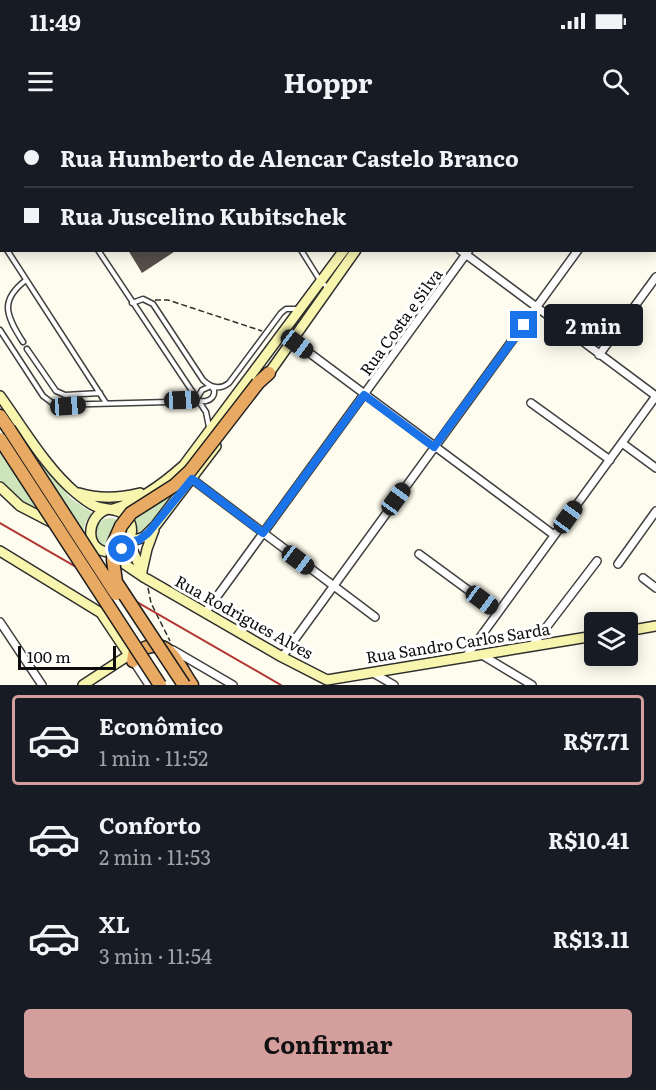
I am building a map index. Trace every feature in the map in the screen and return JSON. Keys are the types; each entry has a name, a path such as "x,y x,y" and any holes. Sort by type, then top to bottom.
{"highway":[{"path":"184,685 116,582 112,560 114,542 121,526 131,513 175,485 190,471 258,383 269,373"},
{"path":"0,416 176,685"},
{"path":"0,439 160,685"},
{"path":"131,658 149,645 168,648 192,685"}],"main road":[{"path":"94,544 90,527 96,516 136,499 184,465 284,334 343,252"},
{"path":"0,487 26,509 107,552 117,551 129,542 139,540 156,525 192,479 355,252"},
{"path":"0,396 57,474 72,489 90,504 123,513 129,520 132,529 129,542 145,576"},
{"path":"72,489 101,497 123,497 151,490"},
{"path":"145,576 147,549 156,525"},
{"path":"0,551 101,613 131,658 84,685"},
{"name":"Rua Rodrigues Alves","path":"107,552 205,613 327,680"},
{"path":"638,629 656,626"},
{"name":"Rua Sandro Carlos Sarda","path":"327,680 584,638"}],"street":[{"path":"465,252 536,308 656,396 465,658"},
{"name":"Rua Costa e Silva","path":"205,613 465,252"},
{"path":"282,657 577,252"},
{"path":"599,355 656,277"},
{"path":"284,334 554,536"},
{"path":"531,402 610,460"},
{"path":"622,443 656,468"},
{"path":"192,479 375,617"},
{"path":"618,564 656,511"},
{"path":"419,554 498,612"},
{"path":"532,646 597,561"},
{"path":"643,578 656,588"},
{"path":"0,622 42,685"},
{"path":"149,685 131,658 147,644 154,643 168,646 233,685"},
{"path":"482,655 532,685"},
{"path":"372,672 394,685"}],"lane":[{"path":"9,252 107,404"},
{"path":"99,252 208,416 210,431"},
{"path":"302,252 321,282 330,288"},
{"path":"23,342 4,313 3,306 10,290 26,280"},
{"path":"0,330 43,396 50,403 63,406 211,399 214,392 211,387 203,380 150,301 143,299 132,303"},
{"path":"196,400 202,390 211,387 221,388 230,383 283,311 302,309"},
{"path":"27,349 56,391 65,395 100,393"}],"path":[{"path":"150,301 168,300 266,333"},
{"path":"145,576 151,603 176,652"}],"green space":[{"path":"13,426 70,498 92,513 86,521 83,532 23,502 0,480 0,435"},
{"path":"182,482 142,535 137,532 134,516"},
{"path":"110,518 121,522 125,533 121,544 110,548 99,544 95,533 99,522"}],"building":[{"path":"129,252 174,252 142,273"}],"railway":[{"path":"0,523 281,685"}],"route":[{"path":"122,549 129,542 139,540 148,533 192,479 263,533 364,395 434,447 524,325"}]}
